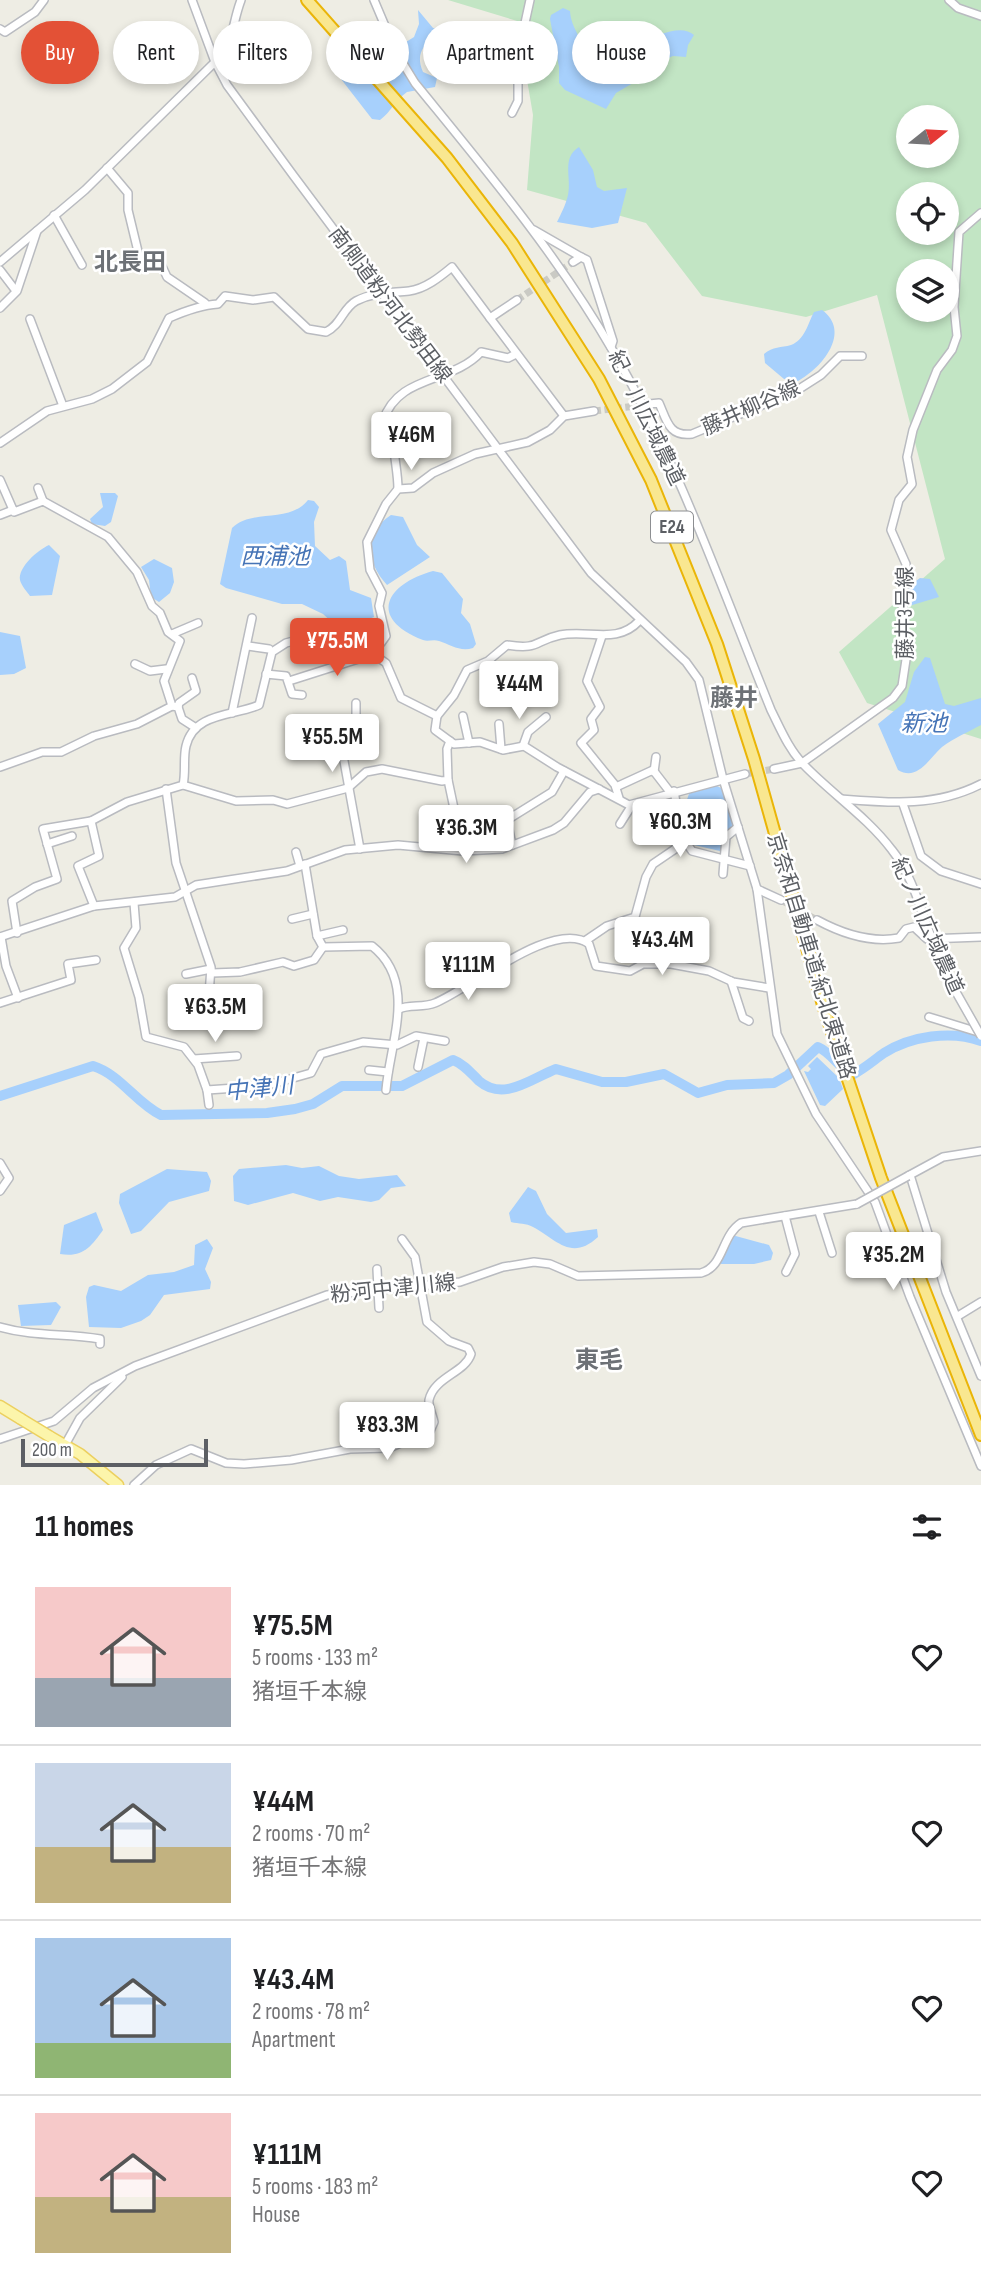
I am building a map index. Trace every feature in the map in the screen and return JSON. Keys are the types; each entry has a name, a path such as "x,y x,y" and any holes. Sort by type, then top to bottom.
{"highway":[{"name":"京奈和自動車道;紀北東道路","path":"307,0 404,107 481,201 542,288 599,379 651,480 697,589 721,655 754,759 823,1004 856,1107 906,1248 981,1434"}],"main road":[{"path":"0,1406 65,1445 118,1485"}],"street":[{"path":"0,29 5,32 25,20 44,0"},
{"name":"南側道粉河北勢田線","path":"192,0 213,57"},
{"path":"236,21 241,0"},
{"name":"紀ノ川広域農道","path":"374,0 396,52 415,83 559,264 611,346 663,443 771,710 802,763 871,825 903,865 956,992 981,1035"},
{"path":"512,113 518,101 518,55 530,0"},
{"path":"949,0 958,8 981,16"},
{"path":"0,262 107,168 213,64"},
{"name":"南側道粉河北勢田線","path":"229,84 591,573 639,621 686,662 699,680 723,779 757,889 773,1021 816,1114 875,1202 910,1297 981,1466"},
{"path":"107,168 128,193 128,210 142,268 160,262 167,277 205,303 218,304 230,295 253,300 274,297 308,328 321,332 337,326 354,302 381,292 413,291 438,279 452,267 564,416"},
{"name":"藤井3号線","path":"802,763 894,698 902,686 907,653 901,627 906,565 891,530 899,500 912,484 907,457 915,423 926,402 937,370 953,350 957,336 954,306 959,232 981,214"},
{"path":"54,215 82,265"},
{"path":"533,230 538,229 587,260 613,341 611,346"},
{"path":"0,308 16,291 37,230"},
{"path":"573,262 581,257"},
{"path":"0,270 16,291"},
{"path":"490,318 517,300"},
{"path":"0,443 47,411 92,398 111,389 147,362 169,318 194,311 205,303"},
{"path":"30,319 63,406"},
{"path":"361,645 381,643 386,636 379,606 382,593 370,570 367,542 386,504 398,489 398,471 392,456 398,447 383,421 401,392 419,381 444,377 472,361 481,352 508,358 516,354"},
{"name":"藤井柳谷線","path":"649,404 659,403 670,430 678,435 692,433 796,391 821,375 840,356 862,356"},
{"path":"398,489 413,488 433,473 497,447 528,442 550,430 564,416 594,411"},
{"path":"0,480 13,510"},
{"path":"38,488 43,501 108,537 137,572 152,606 181,644 166,669 164,681 182,719 196,728"},
{"path":"0,515 43,501"},
{"path":"232,713 252,618"},
{"path":"632,805 564,771 523,746 501,749 480,741 450,741 435,730 437,716 454,695 467,670 488,662 507,645 528,648 563,634 601,636 629,632 639,621"},
{"path":"172,634 198,623"},
{"path":"333,635 333,651"},
{"path":"183,785 186,746 196,728 206,720 261,703 272,652 300,639 333,635 350,638 386,663 403,700 437,716"},
{"path":"601,636 587,681 602,707 591,719 594,730 580,742 616,787 619,798"},
{"path":"300,639 304,656"},
{"path":"248,646 269,649"},
{"path":"289,681 374,654"},
{"path":"135,664 150,671 166,669"},
{"path":"266,674 286,676 292,694 302,695"},
{"path":"0,767 42,752 61,751 94,736 137,724 175,706 196,691 192,678"},
{"path":"356,703 356,717 340,739 360,849"},
{"path":"463,716 469,743"},
{"path":"523,746 528,732 546,717"},
{"path":"499,724 501,749"},
{"path":"450,741 447,749 448,780 463,851"},
{"path":"656,757 654,772 672,792 682,836 692,850 750,866"},
{"path":"774,769 802,763"},
{"path":"17,933 12,901 35,887 57,879 43,829 91,821 116,806 183,785 236,801 273,800 287,804 349,787 366,772 382,769 432,780 448,780"},
{"path":"512,845 507,820 552,792 564,771"},
{"path":"616,787 654,772"},
{"path":"620,824 632,805 746,774"},
{"path":"841,799 903,804 941,801 981,784"},
{"path":"166,789 176,863 194,909 211,971 209,995"},
{"path":"18,998 6,966 1,937 93,906 175,897 197,885 268,874 360,849 398,845 488,852 553,830 572,815 590,792 599,789"},
{"path":"903,804 921,856 941,871 981,884"},
{"path":"91,821 99,856 78,866 93,906"},
{"path":"723,874 726,837 738,827"},
{"path":"47,844 72,836"},
{"path":"585,941 607,926 635,917 646,877 653,864 675,849 682,836"},
{"path":"296,852 303,865 317,936 323,947"},
{"path":"757,889 781,900"},
{"path":"134,903 136,928 124,948 139,996 143,1031 152,1039 184,1047 194,1059 207,1090 209,1105"},
{"path":"292,919 313,914"},
{"path":"817,920 837,931 873,938 899,938 906,929 914,927 923,937 933,941 981,937"},
{"path":"317,936 343,930"},
{"path":"399,1009 434,1004 530,949 566,938 585,941 592,948 592,961 596,965 630,971 642,964 661,962 709,971 731,981 769,988"},
{"path":"323,947 368,945 376,948 394,975 399,1009 386,1090"},
{"path":"186,974 283,962 291,966 316,959 323,947"},
{"path":"254,980 251,968 259,956"},
{"path":"0,1003 71,980 68,964 96,960"},
{"path":"731,981 743,1018 749,1021"},
{"path":"929,1017 954,1022 981,1035"},
{"path":"207,1090 265,1086 311,1073 321,1054 363,1042 392,1046 416,1037 445,1041"},
{"path":"418,1067 424,1038"},
{"path":"194,1059 237,1056"},
{"path":"369,1070 387,1073"},
{"name":"粉河中津川線","path":"0,1439 54,1421 93,1388 134,1367 315,1299 467,1281 503,1267 534,1262 550,1264 578,1276 701,1273 715,1266 735,1227 749,1221 857,1204 943,1157 981,1151"},
{"path":"0,1163 9,1178 0,1191"},
{"path":"909,1175 947,1292 981,1376"},
{"path":"819,1212 832,1253"},
{"path":"785,1216 795,1254 786,1272"},
{"path":"134,1485 156,1465 191,1449 226,1463 244,1464 296,1459 356,1448 390,1448 430,1432 434,1422 429,1403 431,1395 444,1378 468,1360 471,1354 468,1348 449,1341 427,1322 418,1288 415,1257 402,1239"},
{"path":"377,1269 379,1308"},
{"path":"958,1316 981,1302"},
{"path":"0,1328 50,1337 81,1334 100,1339 100,1344"},
{"path":"65,1445 80,1418 116,1381 134,1371 134,1367"}],"green space":[{"path":"448,0 981,0 981,739 867,703 839,652 945,559 877,295 806,317 702,296 646,223 527,190 533,115 528,84 558,84 558,21 517,21"}],"water":[{"path":"563,8 570,11 572,21 572,84 631,84 616,93 606,109 565,90 559,83 558,21 550,21 551,15"},
{"path":"418,10 427,21 423,21 423,48 420,58 423,84 436,84 435,87 407,92 380,120 372,119 345,84 409,84 409,40 414,37 419,24"},
{"path":"685,31 694,35 688,45 686,57 670,57 670,32"},
{"path":"579,147 593,170 597,187 604,191 627,188 618,223 592,228 557,222 568,195 570,157"},
{"path":"822,310 831,319 834,329 830,349 816,368 798,381 784,379 765,363 764,354 774,348 796,343 814,312"},
{"path":"100,493 115,493 118,496 111,522 105,526 92,524 90,519 103,507"},
{"name":"西浦池","path":"308,500 314,501 319,507 314,522 315,546 330,560 339,556 346,561 350,590 371,598 374,617 350,626 333,623 323,614 302,604 282,604 220,584 232,528 250,519 291,512"},
{"path":"391,515 403,517 417,545 430,557 387,585 375,567 371,548 376,530"},
{"path":"49,545 60,556 52,595 30,596 20,580 20,575 34,555"},
{"path":"154,559 172,568 174,582 170,593 159,602 151,597 149,580 141,567"},
{"path":"433,571 442,573 463,599 461,613 470,624 476,644 473,648 460,649 437,640 423,640 394,622 389,612 389,602 394,593 404,584"},
{"path":"920,578 930,579 939,597 909,606 906,599 908,587"},
{"path":"0,632 20,636 26,668 14,674 0,675"},
{"name":"新池","path":"925,657 930,658 945,704 954,706 981,698 981,725 942,747 918,771 905,773 898,770 878,724 905,702 914,672"},
{"path":"715,785 723,789 734,826 720,851 694,845 683,811 690,791"},
{"path":"817,1057 839,1078 843,1089 825,1106 820,1105 804,1071 811,1069 808,1066"},
{"path":"286,1165 302,1168 319,1166 339,1176 359,1179 397,1175 406,1186 391,1188 379,1200 371,1202 338,1197 320,1201 293,1193 248,1205 234,1201 233,1176 239,1169"},
{"path":"167,1169 207,1172 211,1181 209,1191 169,1202 141,1231 131,1234 119,1203 120,1194"},
{"path":"528,1187 536,1191 547,1214 566,1233 597,1229 598,1237 580,1248 572,1248 530,1226 511,1222 509,1213"},
{"path":"96,1212 103,1230 94,1241 80,1253 60,1254 64,1225"},
{"path":"732,1235 769,1245 773,1253 771,1260 754,1264 721,1264 721,1256"},
{"path":"207,1239 213,1248 205,1269 211,1282 210,1289 164,1295 150,1315 121,1328 89,1327 86,1297 89,1287 94,1285 121,1291 148,1275 174,1272 194,1265 195,1245"},
{"path":"56,1302 61,1307 51,1325 21,1326 18,1305"}],"waterway":[{"name":"中津川","path":"0,1096 93,1066 112,1076 161,1115 267,1113 313,1104 342,1086 402,1086 453,1060 488,1087 498,1089 517,1087 556,1069 602,1082 626,1082 664,1074 698,1093 727,1085 774,1083 788,1075 818,1047 852,1075 906,1042 944,1035 981,1041"}],"tunnel":[{"path":"517,300 573,262"},
{"path":"594,411 645,405"},
{"path":"745,774 774,769"},
{"path":"781,900 817,920"}],"district":[{"name":"北長田","path":"130,262"},
{"name":"藤井","path":"734,698"},
{"name":"東毛","path":"599,1360"}]}
